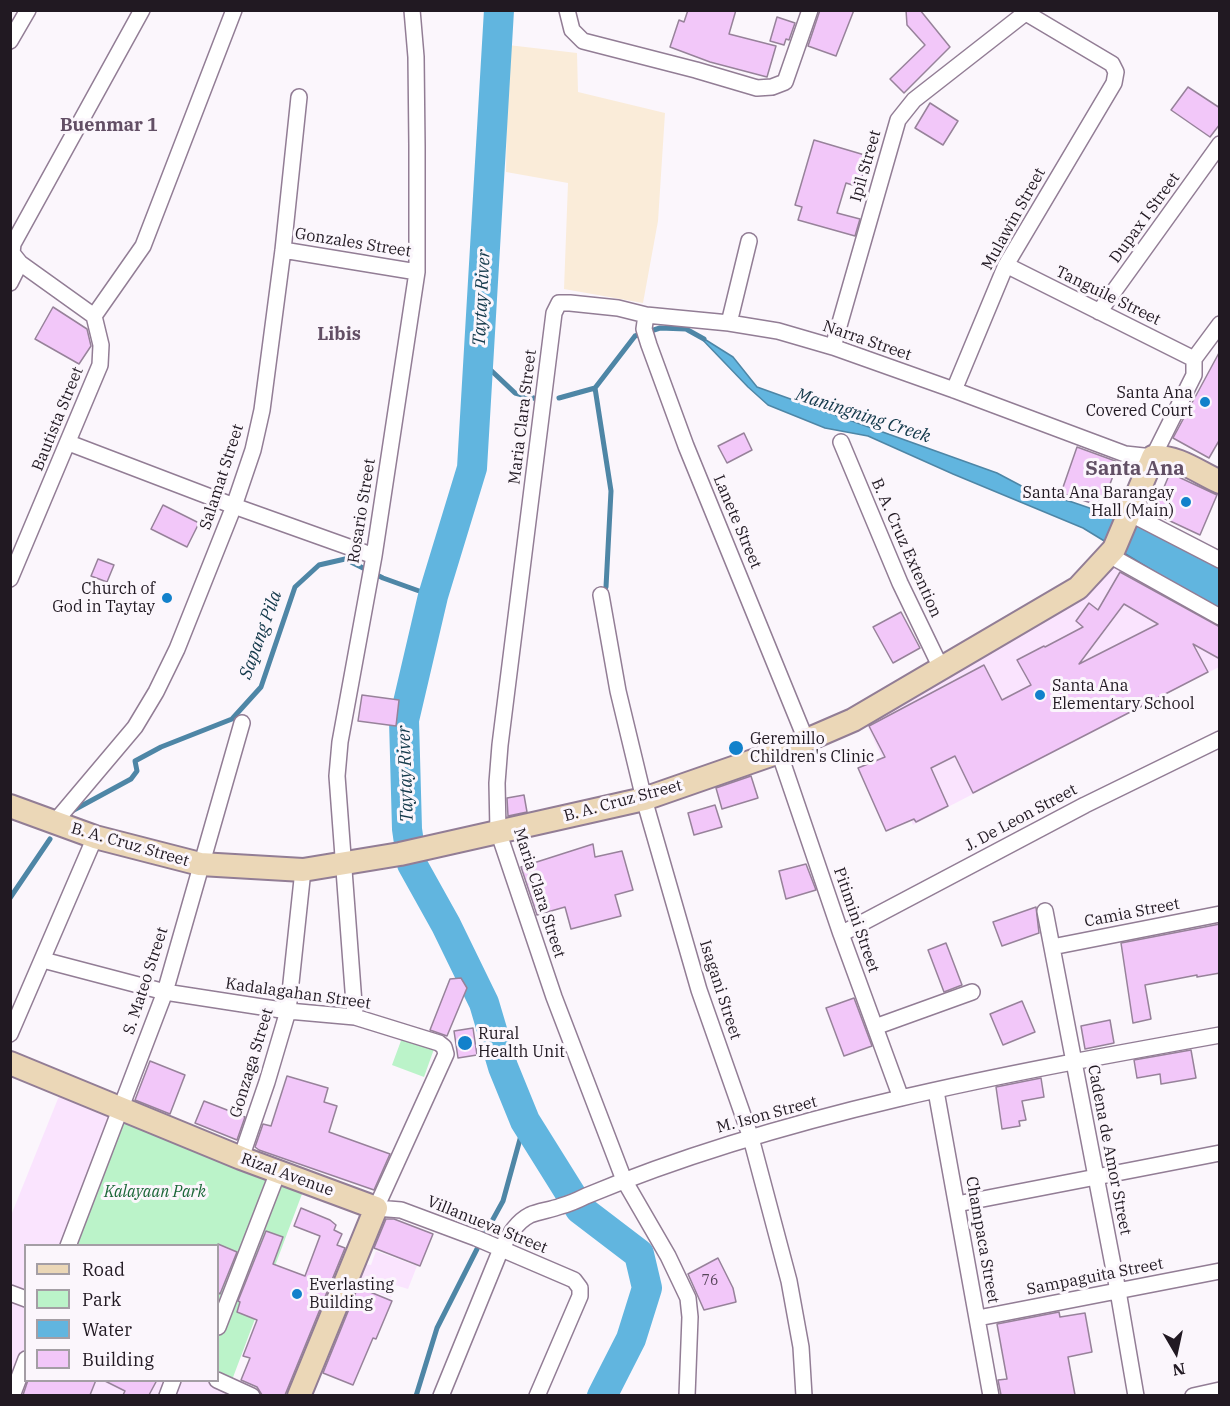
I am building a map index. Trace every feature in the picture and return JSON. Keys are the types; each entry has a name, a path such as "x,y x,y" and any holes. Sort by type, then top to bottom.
{"street":[{"path":"10,41 28,10"},
{"path":"142,10 14,243 12,253 20,263 94,316 143,246 234,10"},
{"name":"Rosario Street","path":"355,1017 337,776 339,753 373,563 417,272 416,57 412,10"},
{"path":"567,10 572,30 583,41 756,88 772,87 784,82 806,11"},
{"name":"Mulawin Street","path":"954,390 1006,265 1114,82 1116,72 1112,64 1022,12"},
{"name":"Ipil Street","path":"832,347 898,120 914,100 1022,12"},
{"name":"Salamat Street","path":"54,823 135,727 156,692 177,649 234,506 253,450 262,410 283,250 299,97"},
{"name":"Dupax I Street","path":"1099,312 1220,144"},
{"path":"729,323 749,241"},
{"name":"Gonzales Street","path":"283,250 417,272"},
{"path":"10,283 20,263"},
{"name":"Tanguile Street","path":"1006,265 1194,359"},
{"name":"Narra Street","path":"559,303 618,308 645,322 729,323 778,331 832,347 954,390 1125,454 1153,457"},
{"name":"Maria Clara Street","path":"559,303 554,313 500,745 497,783 498,831 554,997 624,1180 668,1256 688,1298 690,1317 687,1395"},
{"name":"Bautista Street","path":"10,579 100,365 101,345 94,316"},
{"name":"Lanete Street","path":"645,322 649,345 686,446 806,740"},
{"name":"B. A. Cruz Street","path":"10,806 95,837 200,864 303,870 343,865 408,852 644,799 779,752 853,720 1078,588 1112,552 1153,457 1194,375 1194,359 1220,324"},
{"path":"69,442 373,563"},
{"name":"B. A. Cruz Extention","path":"841,442 900,583 941,668"},
{"path":"1153,457 1166,457 1177,461 1220,483"},
{"path":"1128,514 1220,560"},
{"path":"1112,552 1220,617"},
{"name":"Isagani Street","path":"601,595 618,691 644,799 699,990 751,1137 789,1281 801,1347 804,1395"},
{"name":"S. Mateo Street","path":"68,1244 165,992 242,723"},
{"name":"J. De Leon Street","path":"841,934 1085,805 1220,739"},
{"name":"Pitimini Street","path":"779,752 841,934 901,1098"},
{"path":"10,1034 95,837"},
{"name":"Gonzaga Street","path":"242,1158 288,1011 303,870"},
{"name":"Cadena de Amor Street","path":"1045,911 1136,1395"},
{"name":"Camia Street","path":"1052,948 1220,914"},
{"name":"Kadalagahan Street","path":"43,960 165,992 288,1011 355,1017 440,1043 446,1054 376,1208"},
{"path":"875,1027 972,992"},
{"name":"M. Ison Street","path":"441,1395 501,1249 510,1233 529,1215 562,1206 688,1156 751,1137 901,1098 1074,1061 1220,1035"},
{"name":"Rizal Avenue","path":"10,1063 278,1173 376,1208"},
{"name":"Champaca Street","path":"936,1091 991,1395"},
{"path":"957,1204 1220,1153"},
{"path":"219,1324 278,1173"},
{"path":"299,1395 376,1208"},
{"name":"Villanueva Street","path":"376,1208 401,1210 574,1280 580,1288 580,1296 537,1395"},
{"name":"Sampaguita Street","path":"978,1318 1220,1271"},
{"path":"12,1395 24,1364"},
{"path":"219,1380 252,1395"},
{"path":"1193,1395 1220,1390"}],"shaded area":[{"path":"508,45 577,53 578,92 665,113 658,221 643,303 564,289 568,183 506,172"},
{"name":"Santa Ana Elementary School","path":"1115,563 1219,623 1219,667 913,825 866,723"},
{"path":"59,1096 123,1121 91,1244 24,1244 24,1382 236,1382 230,1395 11,1395 10,1218"},
{"path":"376,1251 417,1266 408,1289 395,1285 391,1298 357,1285 365,1264 371,1265"}],"green space":[{"path":"402,1038 434,1049 424,1077 392,1065"},
{"name":"Kalayaan Park","path":"123,1121 302,1194 232,1380 219,1374 219,1244 78,1244"}],"water":[{"path":"698,335 733,357 757,387 997,473 1031,491 1072,502 1142,526 1219,566 1219,611 1083,528 868,436 825,428 768,405"}],"building":[{"path":"688,10 736,10 729,34 776,46 767,77 710,62 670,47 679,20 684,22"},
{"path":"820,10 854,10 836,56 808,46"},
{"path":"906,10 920,10 950,47 904,93 890,79 925,45 907,25"},
{"path":"777,17 795,23 789,40 786,39 784,45 770,41"},
{"path":"1188,87 1220,108 1220,124 1210,137 1171,110"},
{"path":"930,103 958,121 943,145 915,128"},
{"path":"814,140 868,156 859,187 846,183 837,213 860,219 855,236 798,220 802,207 795,205"},
{"path":"53,307 87,329 91,346 79,364 35,339"},
{"name":"Santa Ana Covered Court","path":"1220,351 1220,439 1209,458 1173,438"},
{"path":"744,433 752,450 727,463 718,446"},
{"path":"1077,447 1118,462 1105,498 1100,496 1097,505 1061,493"},
{"name":"Santa Ana Barangay Hall (Main)","path":"1170,473 1217,495 1200,535 1153,513"},
{"path":"163,505 199,523 187,547 151,529"},
{"path":"98,559 114,565 107,582 91,576"},
{"name":"Santa Ana Elementary School","path":"1120,572 1220,627 1220,659 1193,644 1208,672 973,793 955,756 931,768 948,806 916,822 914,819 886,831 858,768 885,757 869,726 984,665 1002,700 1031,685 1017,660 1083,627 1076,621 1089,603 1098,610","holes":["1124,604 1158,624 1079,664"]},
{"path":"901,612 920,648 893,663 873,627"},
{"path":"362,695 399,700 396,726 358,721"},
{"path":"751,776 758,798 722,809 716,788"},
{"path":"524,795 527,812 508,816 507,798"},
{"path":"715,805 722,827 694,835 688,813"},
{"path":"593,844 595,857 622,851 633,890 615,895 621,916 571,929 565,907 537,915 521,867"},
{"path":"806,864 816,890 786,899 779,871"},
{"path":"1036,907 1039,933 1002,946 993,922"},
{"path":"1220,924 1220,973 1145,985 1151,1019 1133,1023 1121,943"},
{"path":"946,943 962,985 944,992 928,950"},
{"path":"461,978 467,988 447,1036 430,1030 450,979"},
{"path":"854,998 872,1046 844,1056 826,1008"},
{"path":"1022,1001 1035,1032 1003,1045 990,1014"},
{"path":"1110,1020 1114,1043 1085,1049 1081,1026"},
{"name":"Rural Health Unit","path":"473,1028 477,1055 458,1058 454,1031"},
{"path":"1191,1050 1196,1078 1161,1084 1160,1074 1137,1078 1134,1060"},
{"path":"150,1061 185,1075 170,1114 135,1100"},
{"path":"287,1076 328,1088 324,1102 337,1106 329,1132 390,1154 374,1190 255,1147 263,1124 271,1126"},
{"path":"1041,1078 1044,1097 1022,1101 1026,1120 1019,1121 1020,1126 1002,1129 996,1087"},
{"path":"204,1101 245,1117 237,1140 195,1123"},
{"path":"301,1208 330,1220 336,1225 334,1230 342,1234 337,1245 345,1248 285,1395 262,1395 257,1387 241,1380 250,1358 243,1356 257,1320 237,1312 240,1302 238,1301 266,1231 283,1237 273,1264 305,1276 320,1236 294,1226"},
{"path":"386,1219 394,1219 433,1234 420,1266 374,1248"},
{"path":"219,1244 237,1252 219,1293"},
{"path":"718,1258 733,1288 736,1302 704,1310 688,1274"},
{"path":"358,1287 392,1301 353,1385 323,1373"},
{"path":"1059,1312 1060,1317 1085,1313 1092,1352 1068,1357 1075,1395 1001,1395 998,1380 1007,1379 997,1324"},
{"path":"27,1382 95,1382 90,1395 23,1395"},
{"path":"107,1382 156,1382 149,1395 123,1395 125,1391"}],"waterway":[{"name":"Taytay River","path":"499,10 472,468 433,596 404,720 407,829 412,864 446,925 484,1003 503,1067 525,1121 580,1209 639,1254 647,1288 631,1339 602,1396"},
{"name":"Maningning Creek","path":"559,398 595,388 635,336 660,328 686,329 704,339"},
{"name":"Maningning Creek","path":"479,359 515,393 537,399"},
{"path":"595,388 611,491 606,587"},
{"name":"Sapang Pila","path":"72,811 131,779 137,771 135,761 161,747 232,719 261,687 295,587 319,565 345,559 383,578 433,596"},
{"name":"Sapang Pila","path":"10,898 50,839"},
{"path":"486,1232 503,1201 525,1121"},
{"path":"416,1396 437,1328 477,1249"}],"place":[{"name":"Santa Ana Covered Court","path":"1205,402"},
{"name":"Santa Ana Barangay Hall (Main)","path":"1186,502"},
{"name":"Church of God in Taytay","path":"167,598"},
{"name":"Santa Ana Elementary School","path":"1040,695"},
{"name":"Geremillo Children's Clinic","path":"736,748"},
{"name":"Rural Health Unit","path":"465,1043"},
{"name":"Everlasting Building","path":"297,1294"}],"district":[{"name":"Buenmar 1","path":"109,126"},
{"name":"Libis","path":"339,335"},
{"name":"Santa Ana","path":"1135,469"}]}
